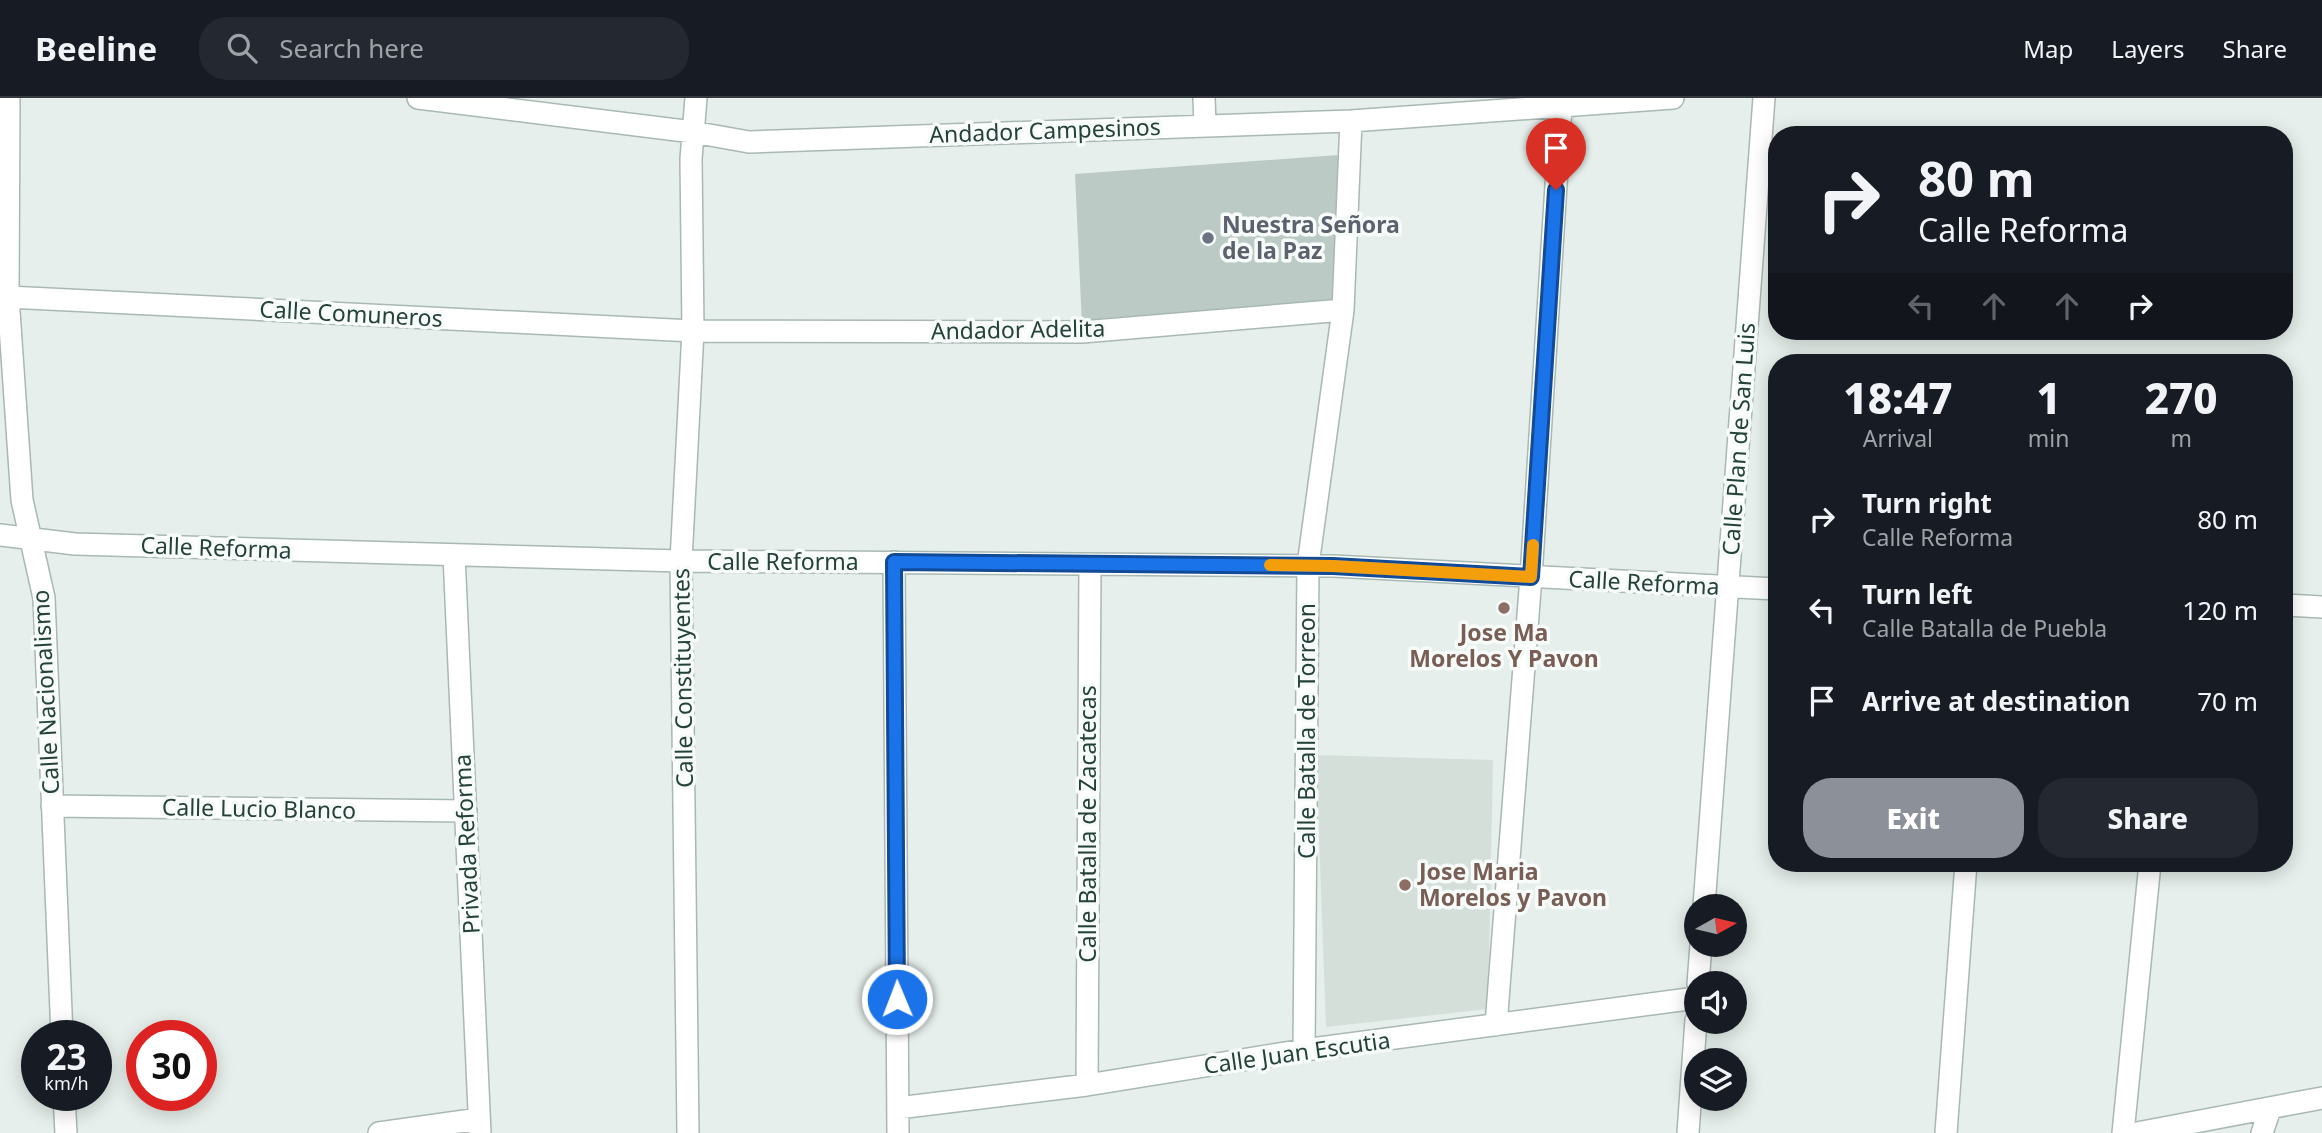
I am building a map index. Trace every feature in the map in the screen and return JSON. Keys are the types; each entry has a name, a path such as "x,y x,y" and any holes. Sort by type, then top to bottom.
{"street":[{"name":"Calle Nacionalismo","path":"9,98 8,298 22,500 44,598 61,1020"},
{"name":"Andador Campesinos","path":"418,98 693,132 749,142 1351,121 1673,98"},
{"name":"Calle Constituyentes","path":"688,1133 681,561 693,331 693,132 696,98"},
{"path":"1204,98 1205,125"},
{"name":"Calle Plan de San Luis","path":"1705,894 1764,98"},
{"path":"1496,1025 1531,577 1561,107"},
{"name":"Calle Batalla de Torreon","path":"1304,1050 1308,565 1343,310 1351,121"},
{"name":"Calle Comuneros","path":"8,298 693,331"},
{"name":"Andador Adelita","path":"693,331 1082,332 1343,310"},
{"name":"Calle Reforma","path":"0,535 75,544 681,561 1308,565 1768,589"},
{"name":"Privada Reforma","path":"454,555 480,1126"},
{"path":"894,562 898,1133"},
{"name":"Calle Batalla de Zacatecas","path":"1087,1085 1090,564"},
{"path":"2293,605 2322,607"},
{"name":"Calle Lucio Blanco","path":"52,806 466,811"},
{"path":"1946,1133 1965,872"},
{"path":"2123,1133 2149,872"},
{"name":"Calle Juan Escutia","path":"898,1108 1087,1085 1304,1050 1684,1000"},
{"path":"1688,1133 1695,1034"},
{"path":"2137,1133 2322,1098"},
{"path":"2262,1133 2270,1109"},
{"path":"65,1111 66,1133"},
{"path":"379,1133 480,1126"}],"shaded area":[{"name":"Jose Maria Morelos y Pavon","path":"1316,755 1493,760 1488,1009 1326,1027"}],"building":[{"name":"Nuestra Señora de la Paz","path":"1338,155 1337,302 1082,325 1075,174"}],"slow traffic":[{"path":"1270,565 1531,577 1533,545"}],"place":[{"name":"Nuestra Señora de la Paz","path":"1208,238"},
{"name":"Jose Ma Morelos Y Pavon","path":"1504,608"},
{"name":"Jose Maria Morelos y Pavon","path":"1405,885"}],"route":[{"path":"897,999 894,562 1333,566 1531,577 1556,190"}]}
